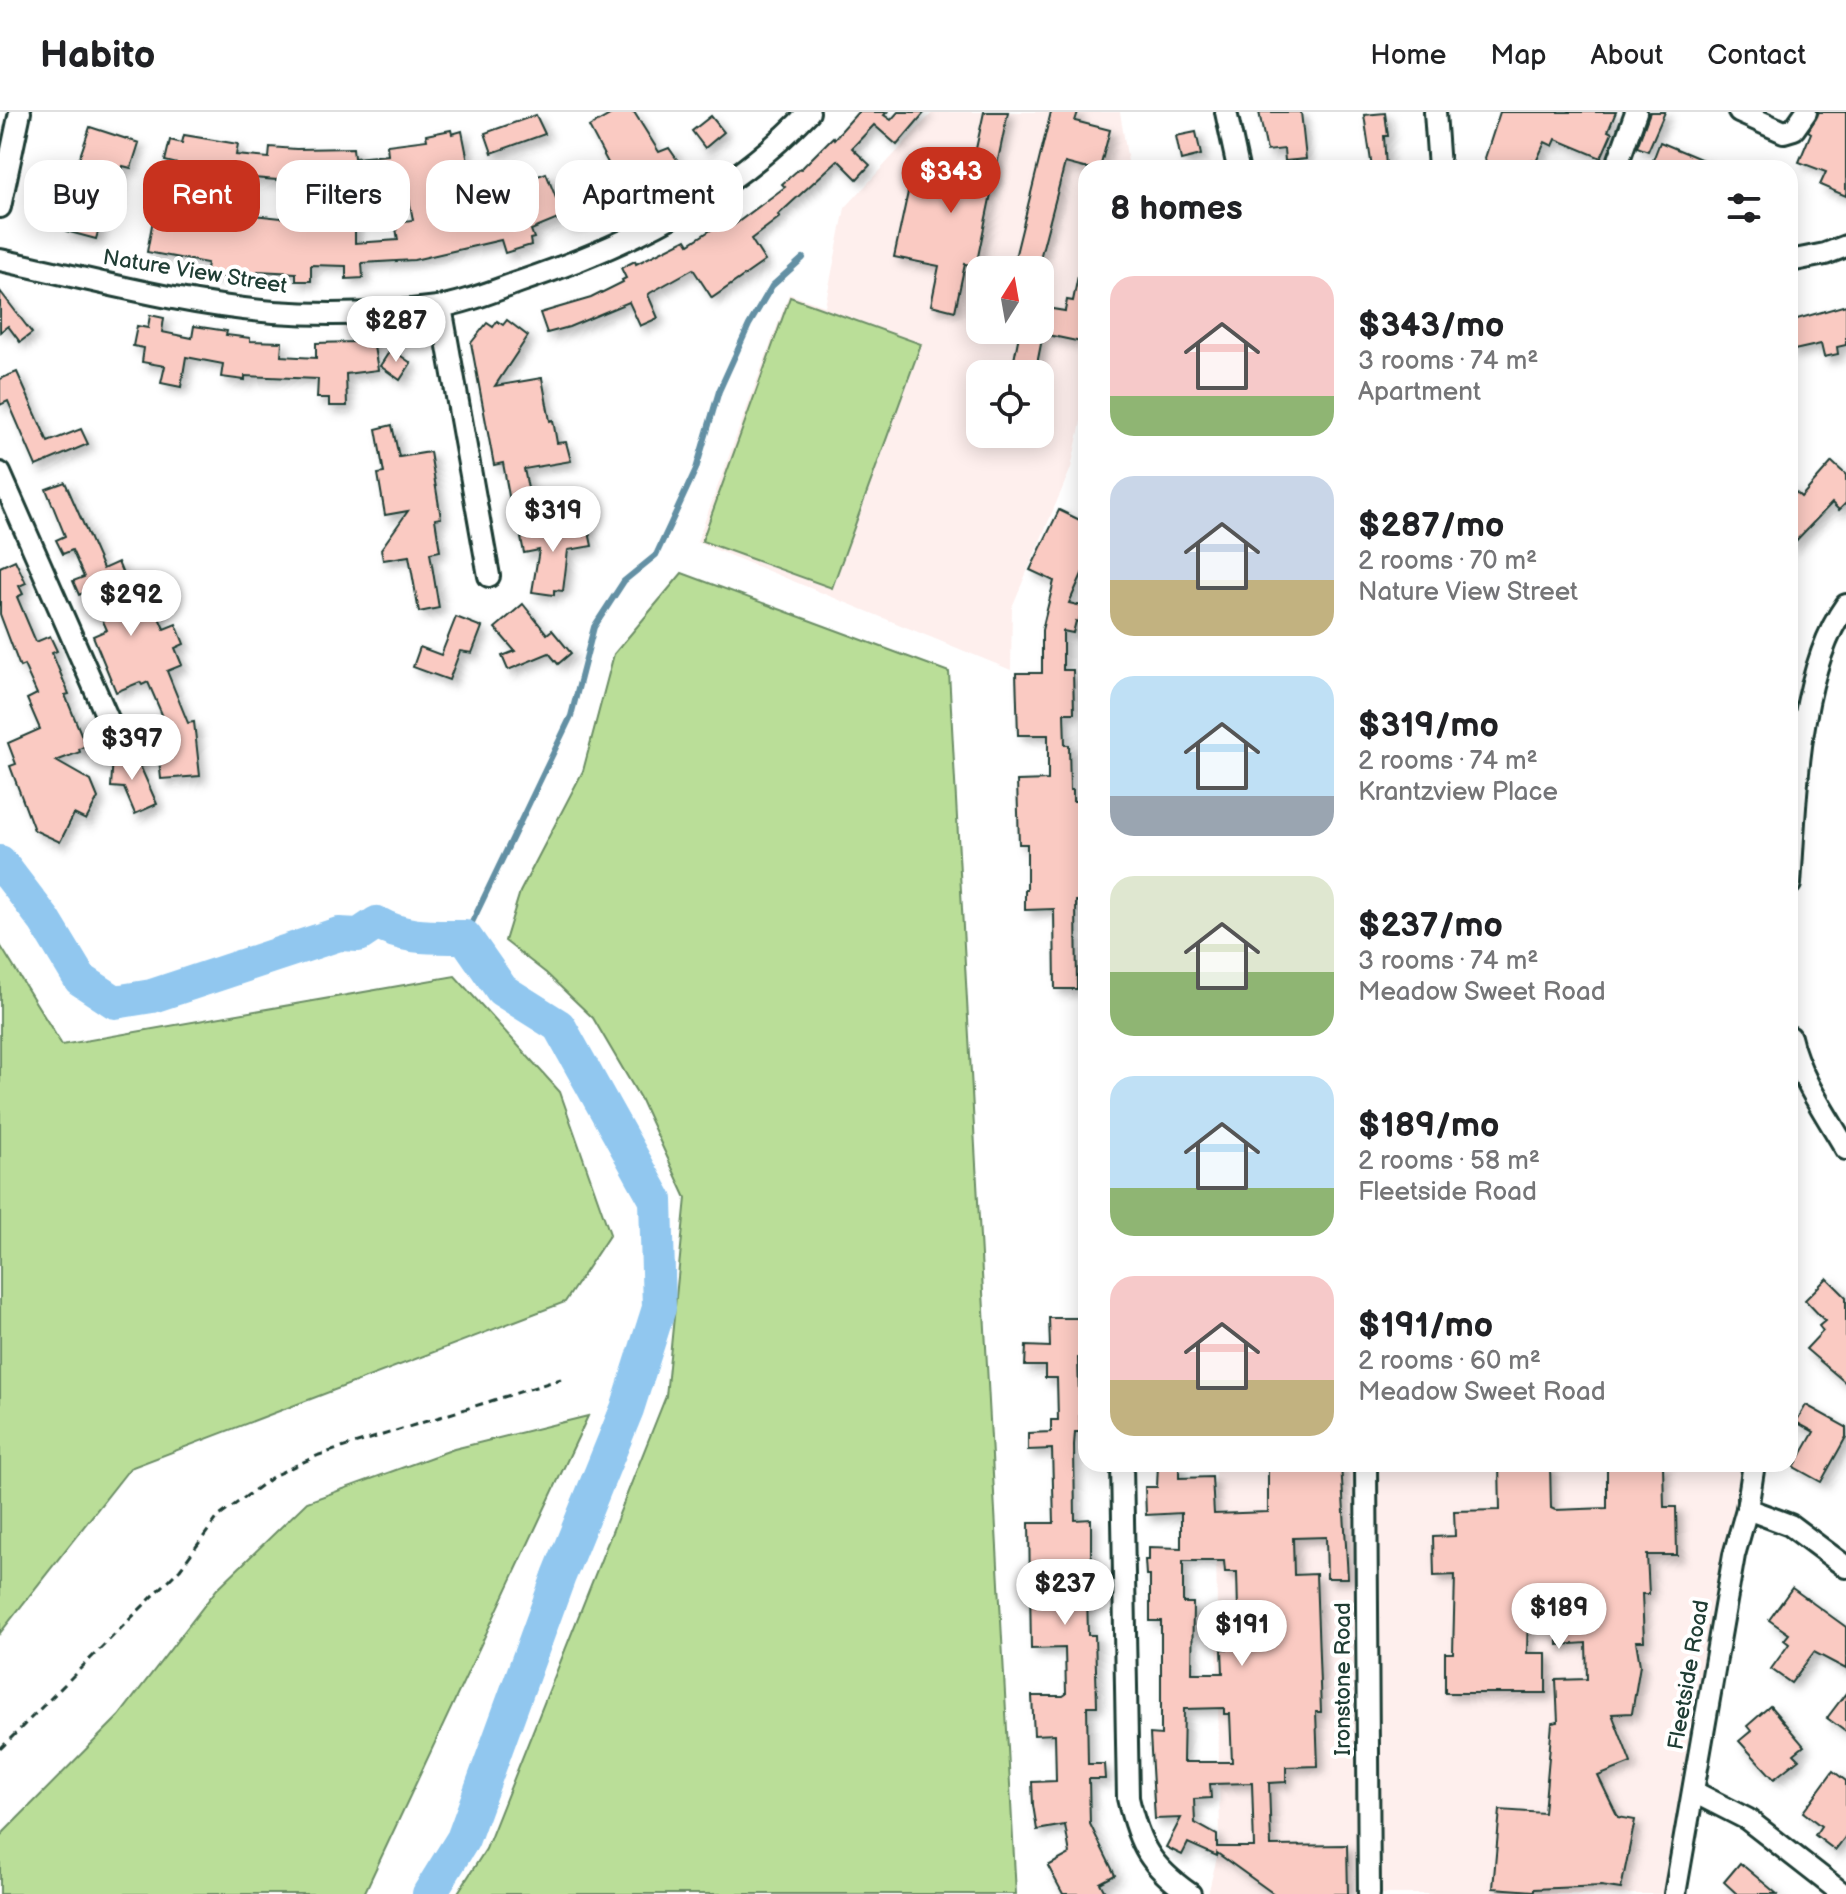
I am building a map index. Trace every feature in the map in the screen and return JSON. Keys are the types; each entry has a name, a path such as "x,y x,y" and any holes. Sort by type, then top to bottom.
{"street":[{"path":"0,207 20,112"},
{"name":"Nature View Street","path":"0,260 221,306 275,312 323,314 441,307 574,263 638,236 697,204 762,155 809,112"},
{"path":"1226,112 1236,160"},
{"path":"1435,112 1438,160"},
{"path":"1619,160 1636,112"},
{"path":"1739,112 1784,132 1794,129 1806,112"},
{"path":"1798,259 1846,246"},
{"path":"441,307 489,576"},
{"path":"0,473 112,728"},
{"path":"1798,803 1808,702 1816,665 1846,605"},
{"path":"1798,1061 1846,1149"},
{"path":"1798,1091 1809,1085"},
{"path":"1122,1472 1128,1798 1143,1846 1159,1870 1190,1894"},
{"name":"Ironstone Road","path":"1366,1472 1369,1894"},
{"name":"Fleetside Road","path":"1675,1894 1734,1555 1747,1509 1753,1472"},
{"path":"1747,1509 1790,1525 1846,1567"},
{"path":"1694,1792 1747,1819 1843,1894"}],"path":[{"path":"0,1749 180,1569 218,1517 275,1475 319,1455 458,1414 561,1379"}],"shaded area":[{"path":"933,112 1120,112 1128,160 1078,160 1078,436 1071,468 1012,607 1011,670 697,542 789,294 825,306 845,208"},
{"path":"1215,1472 1754,1472 1676,1894 1208,1894 1220,1845"}],"green space":[{"path":"790,297 921,344 832,588 702,541"},
{"path":"682,573 949,672 1016,1894 457,1894 486,1849 666,1396 686,1198 640,1098 593,1018 546,973 505,941 520,892 583,771 614,654"},
{"path":"0,945 62,1045 455,976 560,1092 610,1234 565,1302 130,1468 0,1633"},
{"path":"588,1416 364,1894 0,1894 0,1836 119,1716 217,1589 307,1502 454,1449"}],"building":[{"path":"615,112 634,112 659,152 669,148 677,160 606,160 589,127"},
{"path":"858,112 887,112 884,115 891,120 898,112 925,112 897,145 874,125 852,148 870,165 857,179 838,160 778,215 780,217 751,239 765,261 712,298 693,269 648,295 658,318 640,326 629,302 547,333 540,313 591,298 623,282 626,278 621,268 635,261 636,264 686,239 689,244 708,232 743,232 743,218 785,187 782,184 834,139"},
{"path":"984,112 1008,112 978,256 966,256 955,311 931,305 939,266 894,257 913,169 969,181"},
{"path":"1051,112 1078,112 1075,121 1110,130 1102,160 1078,160 1078,166 1065,163 1041,256 1015,256"},
{"path":"1259,112 1301,112 1306,159 1285,160 1284,149 1267,151"},
{"path":"1500,112 1616,112 1608,131 1612,133 1601,158 1556,139 1553,146 1545,142 1537,160 1485,158"},
{"path":"1650,112 1665,112 1648,151 1637,147"},
{"path":"1819,112 1846,112 1846,196 1820,185 1826,172 1799,162 1811,133 1808,131"},
{"path":"1385,113 1388,136 1384,136 1386,160 1371,160 1364,115"},
{"path":"536,115 545,134 492,153 485,133"},
{"path":"711,116 724,132 705,148 692,131"},
{"path":"90,127 139,143 131,168 127,167 127,160 79,160"},
{"path":"462,131 468,160 426,160 426,232 532,232 534,238 530,239 531,245 505,253 501,240 414,260 362,263 363,278 346,279 346,266 311,265 311,281 296,281 296,273 258,271 257,280 205,275 207,263 147,252 151,232 260,232 260,216 276,217 276,232 355,232 355,243 398,240 397,232 410,232 410,220 413,220 410,160 276,160 276,180 260,179 260,160 165,160 170,140 182,143 184,135 238,144 236,155 269,158 270,147 353,148 354,158 388,155 387,145 427,140 426,135"},
{"path":"1196,132 1201,155 1181,160 1176,136"},
{"path":"1660,142 1703,160 1653,160"},
{"path":"546,173 555,196 555,220 539,227 539,176"},
{"path":"70,232 98,232 96,239"},
{"path":"1078,276 1078,341 1054,336 1054,309 1065,311 1067,300 1073,301"},
{"path":"0,291 32,333 20,342 8,326 0,332"},
{"path":"1846,305 1846,345 1837,347 1838,354 1824,357 1821,344 1798,349 1798,319"},
{"path":"150,315 164,318 162,332 192,338 194,326 227,331 226,335 250,338 250,341 282,342 281,356 316,358 316,343 354,342 354,338 372,335 378,370 346,374 347,406 329,406 329,398 317,398 318,379 245,376 245,380 221,377 223,364 186,357 181,387 161,383 165,366 142,362 144,348 133,346 137,326 148,328"},
{"path":"507,320 528,336 495,386 542,378 557,443 566,442 571,461 524,469 531,503 511,507 503,463 494,465 471,343 487,323 493,327 497,321 503,325"},
{"path":"1017,344 1041,344 1038,360 1014,360"},
{"path":"391,349 411,363 400,380 380,366"},
{"path":"17,372 48,442 81,429 88,444 36,466 8,401 0,405 0,379"},
{"path":"392,425 399,457 430,452 441,518 435,519 440,551 430,553 439,608 419,612 409,556 383,560 381,549 408,511 385,515 378,474 384,473 376,429"},
{"path":"1832,462 1846,475 1846,503 1839,510 1832,503 1798,539 1798,494 1801,497"},
{"path":"65,482 103,569 118,562 131,594 146,588 164,629 176,624 184,644 175,648 182,665 167,671 188,723 194,722 200,776 161,779 158,749 163,749 161,734 170,733 148,682 116,692 93,636 107,630 89,590 79,595 73,581 84,577 72,550 63,554 56,540 65,536 46,489"},
{"path":"1059,510 1078,519 1078,583 1069,603 1078,605 1078,622 1073,633 1063,631 1063,670 1073,670 1074,713 1064,713 1065,745 1069,745 1070,790 1073,790 1073,801 1078,801 1077,989 1055,989 1054,909 1025,910 1027,844 1019,844 1017,781 1048,780 1048,735 1018,735 1016,673 1042,673 1042,630 1054,581 1030,570"},
{"path":"550,520 552,533 588,527 592,546 568,550 563,591 554,590 554,595 532,592 539,550 524,553 521,538 532,536 530,524"},
{"path":"15,560 26,583 19,586 23,594 17,597 36,642 50,636 57,651 52,653 86,746 79,749 80,752 56,761 91,781 98,798 86,820 74,814 60,842 34,830 10,766 16,764 8,743 40,729 27,699 37,694 24,665 20,667 0,614 0,567"},
{"path":"523,604 547,634 552,630 571,653 558,664 549,653 508,670 502,656 515,651 495,628"},
{"path":"456,617 482,627 472,653 460,651 449,680 413,667 420,647 441,655"},
{"path":"134,752 157,804 135,814 124,788 111,787 113,756"},
{"path":"1827,1278 1846,1297 1846,1383 1806,1349 1823,1331 1819,1326 1825,1321 1805,1300"},
{"path":"1049,1318 1078,1318 1075,1520 1091,1519 1091,1564 1081,1564 1082,1593 1087,1593 1088,1635 1095,1635 1097,1706 1087,1706 1088,1764 1104,1764 1105,1779 1089,1779 1090,1824 1115,1875 1100,1883 1106,1894 1063,1894 1048,1866 1070,1854 1065,1825 1037,1830 1033,1805 1032,1782 1056,1781 1055,1734 1034,1735 1032,1696 1066,1694 1065,1648 1031,1649 1029,1523 1054,1523 1052,1449 1028,1450 1028,1433 1051,1432 1051,1420 1058,1420 1057,1378 1045,1378 1045,1366 1025,1366 1026,1346 1050,1347"},
{"path":"1806,1405 1846,1427 1846,1437 1821,1482 1798,1469 1798,1460 1814,1432 1798,1423"},
{"path":"1158,1472 1179,1472 1179,1478 1212,1477 1214,1514 1268,1512 1268,1472 1341,1472 1348,1578 1327,1578 1326,1537 1293,1538 1294,1575 1316,1574 1321,1712 1316,1712 1318,1766 1286,1767 1286,1782 1269,1783 1271,1846 1347,1845 1348,1894 1274,1894 1217,1853 1217,1856 1188,1843 1182,1855 1166,1847 1181,1818 1155,1819 1150,1734 1161,1735 1161,1621 1150,1621 1150,1575 1146,1575 1145,1560 1149,1560 1149,1547 1181,1548 1181,1513 1146,1515 1145,1487 1157,1487","holes":["1183,1561 1224,1561 1225,1572 1237,1572 1239,1649 1222,1649 1223,1673 1192,1673 1193,1603 1183,1603","1224,1708 1224,1714 1230,1714 1232,1762 1183,1762 1184,1709","1252,1783 1254,1847 1217,1847 1217,1835 1195,1823 1194,1799 1211,1798 1210,1784"]},
{"path":"1499,1472 1550,1472 1551,1508 1555,1510 1607,1508 1607,1472 1663,1472 1664,1507 1676,1507 1677,1555 1647,1555 1649,1594 1642,1594 1644,1641 1636,1641 1640,1665 1632,1713 1612,1714 1631,1763 1598,1776 1618,1817 1635,1820 1621,1889 1601,1886 1534,1891 1493,1888 1500,1810 1544,1813 1552,1723 1558,1722 1556,1680 1587,1679 1586,1643 1558,1645 1557,1613 1528,1612 1527,1653 1546,1653 1546,1693 1445,1693 1445,1653 1453,1653 1455,1575 1434,1576 1433,1537 1455,1536 1454,1511 1500,1510"},
{"path":"1792,1588 1846,1627 1846,1669 1814,1652 1791,1683 1771,1669 1789,1644 1784,1640 1789,1634 1769,1620"},
{"path":"1846,1693 1846,1732 1827,1718"},
{"path":"1770,1706 1804,1746 1794,1754 1799,1759 1774,1779 1739,1741 1751,1731 1747,1726"},
{"path":"1833,1771 1846,1781 1846,1836 1835,1850 1815,1835 1821,1826 1803,1812"},
{"path":"1740,1863 1777,1894 1737,1894 1724,1882"}],"waterway":[{"path":"465,937 571,716 594,627 624,581 656,555 696,469 719,391 749,325 772,286 803,258"},
{"path":"0,862 45,921 80,979 115,1002 152,996 339,934 359,935 377,923 409,934 465,937 502,990 559,1026 656,1200 659,1308 627,1409 559,1576 463,1839 429,1894"}]}
